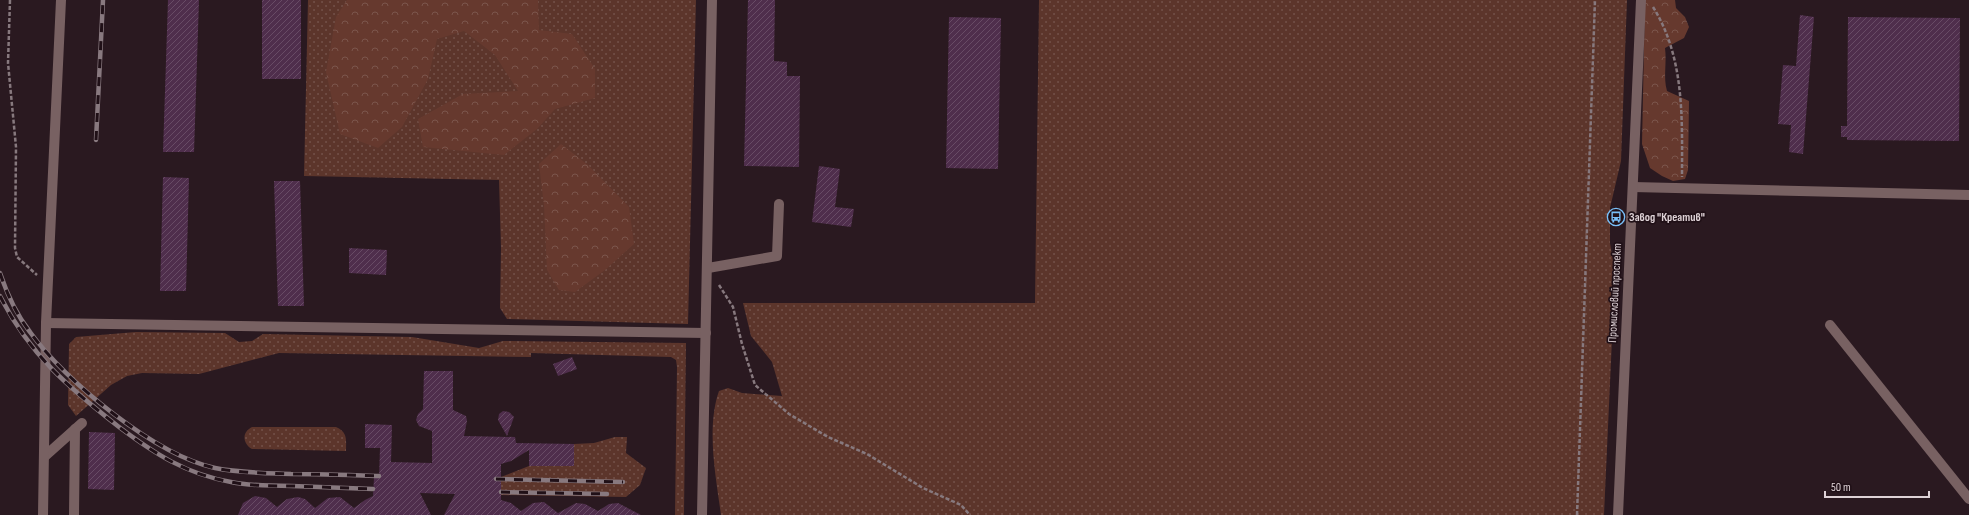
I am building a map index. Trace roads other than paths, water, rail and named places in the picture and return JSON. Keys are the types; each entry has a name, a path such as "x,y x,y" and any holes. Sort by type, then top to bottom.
{"street":[{"path":"43,515 46,323 61,0"},
{"path":"702,515 708,268 712,0"},
{"name":"Промисловий проспект","path":"1618,515 1640,0"},
{"path":"1633,187 1969,195"},
{"path":"708,268 776,256 779,204"},
{"path":"46,323 706,333"},
{"path":"1830,325 1969,499"},
{"path":"44,457 79,426 74,515"}],"railway":[{"path":"96,140 103,0"},
{"path":"0,273 16,311 25,325 65,372 113,414 166,448 191,460 215,468 234,471 379,476"},
{"path":"0,296 24,336 37,353 67,384 119,427 145,446 172,462 200,474 239,483 262,486 373,489"},
{"path":"496,479 623,482"},
{"path":"501,492 607,494"}],"place":[{"name":"Завод \"Креатив\"","path":"1616,217"}]}
